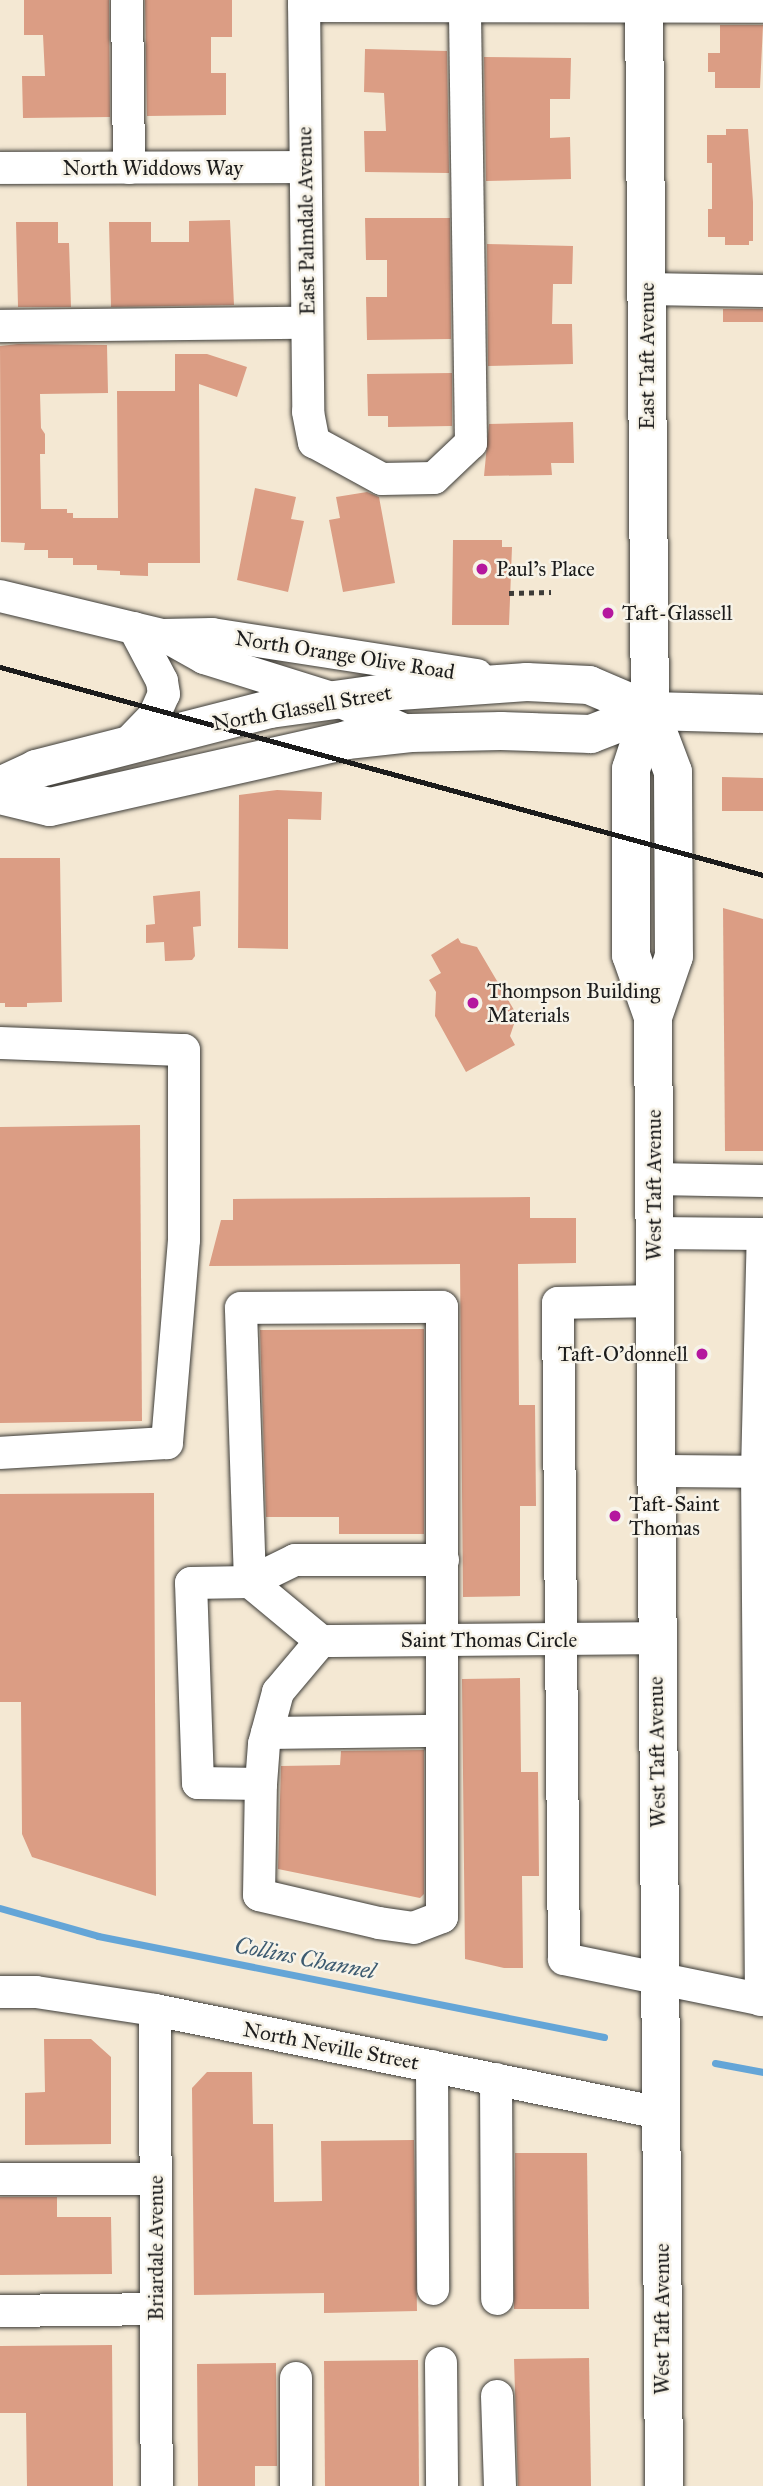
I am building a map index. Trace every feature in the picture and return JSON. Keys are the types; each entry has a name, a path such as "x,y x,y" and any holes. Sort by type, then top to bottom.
{"main road":[{"name":"East Taft Avenue","path":"644,3 650,711"},
{"name":"North Glassell Street","path":"0,786 36,769 270,709 332,698 527,682 589,685 650,711 763,714"},
{"name":"North Glassell Street","path":"0,795 50,807 301,749 411,733 501,731 591,734 650,711"},
{"name":"West Taft Avenue","path":"650,711 673,772 674,956 653,1017 664,2486"}],"street":[{"path":"127,0 129,168"},
{"path":"304,3 644,3 763,7"},
{"name":"East Palmdale Avenue","path":"304,3 308,412 314,442 382,479 434,478 471,443 466,3"},
{"name":"North Widdows Way","path":"0,168 305,167"},
{"path":"646,289 763,290"},
{"path":"0,326 307,323"},
{"name":"North Orange Olive Road","path":"0,596 149,632 204,658 332,698 411,733"},
{"path":"125,746 154,716 164,694 149,632"},
{"name":"North Orange Olive Road","path":"149,632 212,634 527,682"},
{"path":"0,1043 184,1050 184,1240 167,1443 0,1453"},
{"path":"654,1179 763,1181"},
{"path":"654,1233 762,1234 762,2000 564,1959 558,1303 654,1301"},
{"path":"442,1307 442,1917 414,1928 379,1923 259,1895 261,1784 267,1733 278,1692 321,1641 250,1583 241,1308 442,1307"},
{"path":"655,1471 760,1472"},
{"path":"261,1784 198,1783 191,1583 250,1583 295,1560 443,1560"},
{"name":"Saint Thomas Circle","path":"321,1641 656,1639"},
{"path":"267,1733 442,1731"},
{"name":"North Neville Street","path":"0,1992 36,1992 155,2010 660,2113"},
{"name":"Briardale Avenue","path":"155,2010 157,2486"},
{"path":"432,2066 433,2289"},
{"path":"496,2079 497,2299"},
{"path":"0,2179 156,2179"},
{"path":"0,2311 156,2309"},
{"path":"441,2363 442,2486"},
{"path":"296,2378 296,2486"},
{"path":"497,2396 500,2486"}],"path":[{"path":"509,593 551,592"}],"building":[{"path":"24,0 109,0 110,117 23,118 22,76 45,76 43,35 24,35"},
{"path":"145,0 232,0 232,37 211,37 211,73 226,73 226,115 147,116"},
{"path":"720,25 763,25 760,88 715,88 715,72 708,72 708,53 720,53"},
{"path":"365,49 447,51 449,173 365,172 364,131 386,131 384,93 364,92"},
{"path":"484,57 571,58 570,99 550,99 550,138 570,137 571,179 486,181"},
{"path":"726,129 748,129 753,202 753,241 749,241 749,245 725,245 725,237 708,237 708,209 712,209 712,163 707,163 707,135 726,135"},
{"path":"365,218 450,218 451,339 367,340 366,297 387,297 387,260 366,260"},
{"path":"230,220 234,305 111,307 109,222 151,222 151,242 189,242 189,221"},
{"path":"16,222 58,222 58,243 69,243 71,307 18,307"},
{"path":"487,244 573,246 572,284 553,284 552,324 572,324 573,364 488,366"},
{"path":"723,309 763,309 763,322 723,322"},
{"path":"107,345 108,393 40,394 41,428 45,434 45,454 40,454 41,509 67,509 67,513 73,513 73,518 118,518 117,391 175,391 175,354 207,354 247,367 237,397 199,384 200,563 148,563 148,576 120,575 120,571 97,570 97,565 73,565 73,558 48,558 48,550 24,550 25,543 1,542 0,346"},
{"path":"452,373 452,426 388,427 388,416 368,416 367,374"},
{"path":"573,422 574,463 551,463 552,475 484,476 489,424"},
{"path":"255,488 296,497 291,519 304,521 288,592 237,580"},
{"path":"367,492 379,497 395,583 343,592 329,520 340,518 336,497"},
{"name":"Paul's Place","path":"453,540 502,540 502,547 512,547 509,625 452,625"},
{"path":"722,777 763,778 763,811 722,811"},
{"path":"277,790 322,792 321,820 288,819 288,949 238,948 239,795"},
{"path":"0,858 60,858 62,1002 27,1003 27,1007 5,1007 5,1003 0,1003"},
{"path":"200,891 201,926 193,927 195,956 192,960 165,961 164,942 146,943 146,925 155,924 153,896"},
{"path":"723,908 763,919 763,1151 725,1151"},
{"name":"Thompson Building Materials","path":"458,938 461,943 477,947 517,1015 510,1036 515,1045 466,1072 435,1016 436,992 429,980 441,973 431,955"},
{"path":"140,1125 142,1421 0,1423 0,1127"},
{"path":"530,1197 530,1218 576,1218 576,1263 518,1264 519,1405 535,1405 536,1506 520,1506 520,1596 463,1597 460,1264 209,1266 221,1220 233,1220 233,1199"},
{"path":"424,1329 424,1534 339,1534 339,1517 266,1517 260,1330"},
{"path":"154,1493 156,1896 32,1857 22,1834 21,1702 0,1702 0,1494"},
{"path":"520,1678 521,1772 538,1772 539,1876 522,1876 523,1968 504,1968 465,1959 462,1679"},
{"path":"424,1750 424,1894 420,1898 278,1869 281,1766 340,1765 341,1751"},
{"path":"44,2039 91,2039 111,2057 111,2144 25,2145 25,2093 45,2092"},
{"path":"207,2072 252,2072 253,2124 273,2124 274,2202 322,2201 321,2141 414,2140 417,2311 324,2313 324,2293 194,2295 192,2088"},
{"path":"515,2153 587,2153 589,2309 514,2309"},
{"path":"0,2197 57,2197 57,2217 111,2217 112,2274 0,2275"},
{"path":"112,2345 113,2486 27,2486 26,2413 0,2413 0,2346"},
{"path":"589,2358 591,2486 518,2486 514,2359"},
{"path":"418,2360 419,2486 325,2486 324,2361"},
{"path":"276,2363 277,2466 255,2466 255,2486 198,2486 197,2364"}],"waterway":[{"name":"Collins Channel","path":"0,1908 98,1936 604,2037"},
{"name":"Collins Channel","path":"715,2063 763,2072"}],"railway":[{"path":"0,667 763,875"}],"place":[{"name":"Paul's Place","path":"482,569"},
{"name":"Taft-Glassell","path":"608,613"},
{"name":"Thompson Building Materials","path":"473,1003"},
{"name":"Taft-O'donnell","path":"702,1354"},
{"name":"Taft-Saint Thomas","path":"615,1516"}]}
